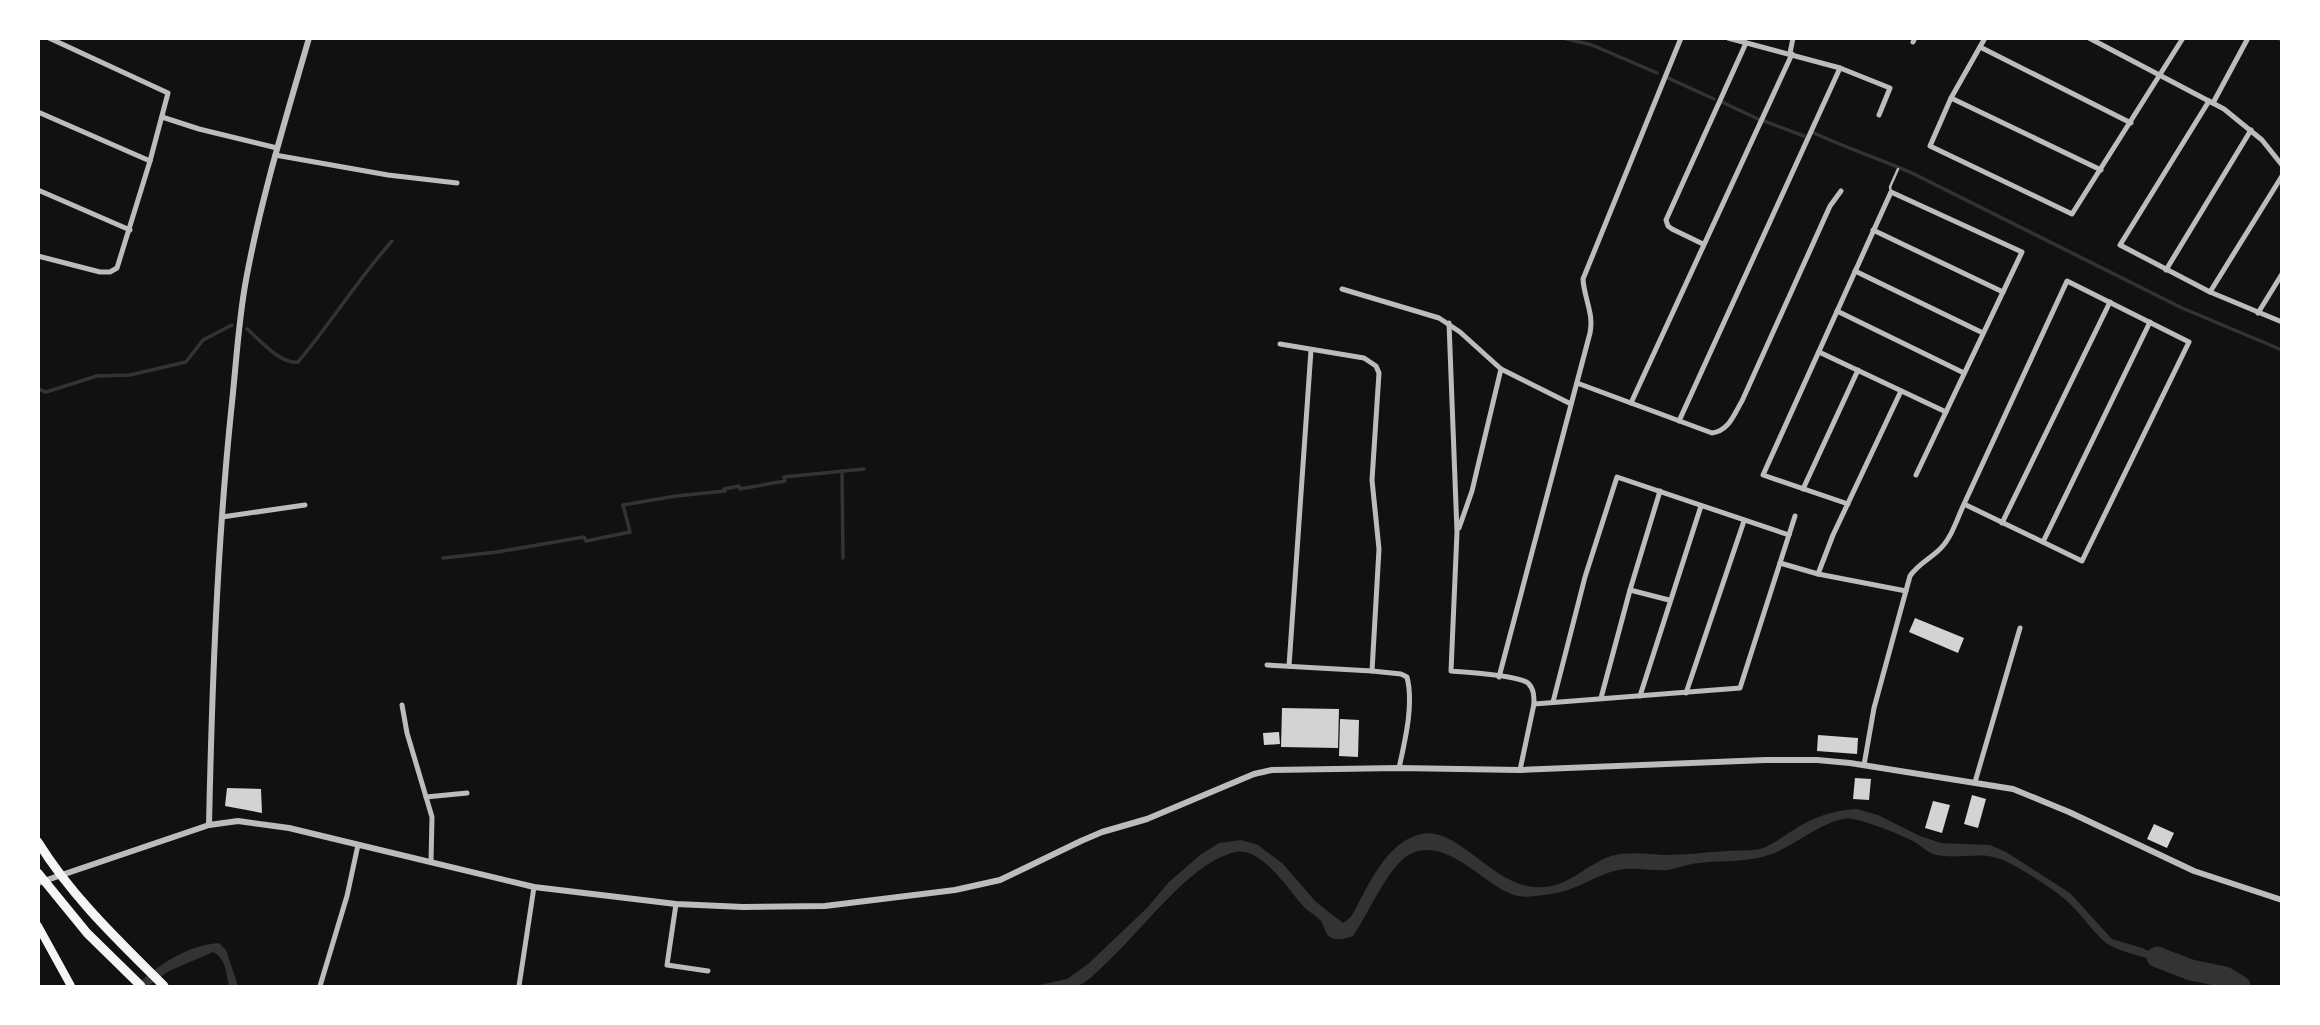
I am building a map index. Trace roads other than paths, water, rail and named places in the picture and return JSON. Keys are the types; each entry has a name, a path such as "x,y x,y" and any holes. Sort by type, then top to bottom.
{"highway":[{"path":"38,842 55,869 99,921 164,986"},
{"path":"38,873 87,933 141,986"}],"main road":[{"path":"38,926 71,986"}],"street":[{"path":"38,256 100,272 110,272 119,264 168,93 49,38"},
{"path":"209,825 212,659 242,307 276,152 309,38"},
{"path":"1499,677 1592,323 1583,279 1586,268 1681,38"},
{"path":"1728,38 1840,68 1890,88 1878,115"},
{"path":"1632,403 1791,54 1793,38"},
{"path":"1985,38 1951,98 1930,146 2072,214 2183,38"},
{"path":"2089,38 2211,102 2251,130 2281,165"},
{"path":"2106,47 2111,38"},
{"path":"2248,38 2211,102 2120,245 2210,292 2281,322"},
{"path":"1703,244 1672,229 1666,220 1746,43"},
{"path":"1980,47 2131,123"},
{"path":"1679,421 1840,68"},
{"path":"1951,98 2101,170"},
{"path":"38,112 150,161"},
{"path":"162,117 276,152 388,175 457,183"},
{"path":"2166,270 2251,130"},
{"path":"2210,292 2281,176"},
{"path":"38,190 130,230"},
{"path":"1577,383 1712,433 1720,432 1727,426 1742,401 1830,205 1841,191"},
{"path":"1848,505 1763,475 1891,192 2022,252 1916,475"},
{"path":"1873,230 2003,292"},
{"path":"1855,271 1983,333"},
{"path":"2258,313 2281,274"},
{"path":"1864,765 1874,708 1910,576 1946,541 2067,281 2189,342 2082,561 1964,504"},
{"path":"1342,289 1449,323 1501,369 1571,404"},
{"path":"2003,523 2110,302"},
{"path":"1837,311 1964,373"},
{"path":"2043,542 2150,322"},
{"path":"1449,323 1457,532 1451,670 1527,683 1534,694 1534,704 1520,770"},
{"path":"1280,344 1364,358 1370,360 1379,373 1372,480 1379,549 1372,671"},
{"path":"1289,666 1311,349"},
{"path":"1819,352 1946,412"},
{"path":"1457,532 1472,491 1501,369"},
{"path":"1803,489 1858,370"},
{"path":"1818,574 1833,535 1901,391"},
{"path":"1553,702 1585,578 1617,477 1789,535"},
{"path":"1601,698 1660,491"},
{"path":"222,517 305,505"},
{"path":"1640,696 1700,506"},
{"path":"1534,704 1740,688 1796,516"},
{"path":"1686,693 1744,521"},
{"path":"1780,563 1818,574 1906,591"},
{"path":"1630,590 1669,600"},
{"path":"1975,782 2020,628"},
{"path":"1267,665 1372,671 1407,677 1407,718 1399,768"},
{"path":"402,705 407,733 432,817 431,860"},
{"path":"38,883 209,825 221,822 255,822 431,860 534,887 676,904 743,907 825,906 982,885 1017,873 1102,832 1147,819 1254,774 1298,769 1520,770 1817,760 2013,789 2091,822 2185,867 2281,900"},
{"path":"426,797 467,793"},
{"path":"320,986 347,896 358,845"},
{"path":"519,986 534,887"},
{"path":"676,904 667,965 708,971"}],"lane":[{"path":"1891,192 1889,187 1898,169"}],"waterway":[{"path":"1563,38 1592,45 1657,73"},
{"path":"2278,38 2282,41"},
{"path":"1668,78 1714,99"},
{"path":"1722,102 1758,119"},
{"path":"1764,121 1804,136"},
{"path":"1814,133 1912,173 2182,308 2282,350"},
{"path":"247,329 278,356 298,362 392,241"},
{"path":"38,389 46,392 97,376 130,375 186,362 203,340 232,325"},
{"path":"443,558 584,537 586,541 630,532 623,505 725,491 724,489 739,486 740,489 785,481 784,477 864,469"},
{"path":"842,471 843,558"},
{"path":"2157,957 2191,970 2225,977 2240,986"}]}
